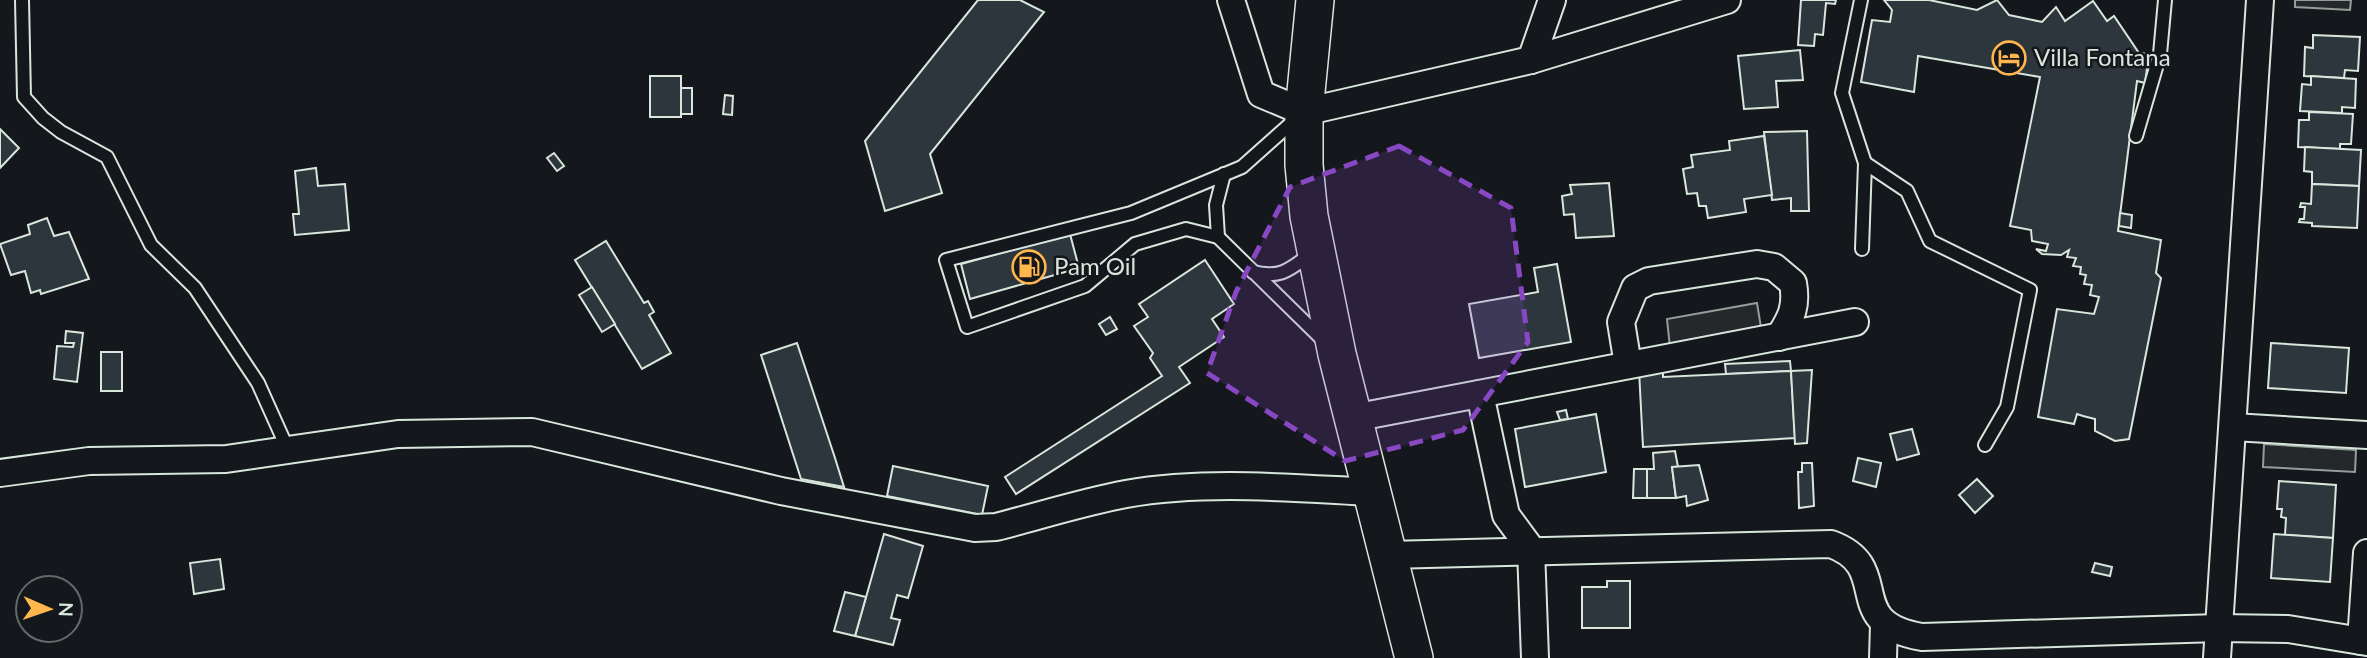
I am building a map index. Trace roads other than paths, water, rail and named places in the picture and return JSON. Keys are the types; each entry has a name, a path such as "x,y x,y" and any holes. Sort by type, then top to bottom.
{"main road":[{"path":"1315,0 1304,112 1304,165 1315,251 1353,418 1414,658"}],"street":[{"path":"1231,0 1261,94 1304,112 1531,60 1699,5 1727,0"},
{"path":"1531,60 1552,0"},
{"path":"2217,658 2260,0"},
{"path":"1628,365 1621,322 1634,288 1649,281 1757,264 1774,267 1793,283 1796,301 1793,316 1779,337"},
{"path":"1353,418 1855,322"},
{"path":"1480,394 1506,515 1531,549 1535,658"},
{"path":"2233,428 2367,435"},
{"path":"0,473 89,461 226,459 289,452 398,434 532,432 780,491 975,528 996,527 1126,494 1188,488 1250,486 1371,492"},
{"path":"1388,555 1531,549 1831,544 1846,550 1860,563 1875,614 1884,625 1903,634 1922,637 2219,628 2288,629 2364,641 2367,553"},
{"path":"1883,658 1884,625"}],"lane":[{"path":"22,0 24,97 52,125 107,157 151,245 195,288 258,383 289,452"},
{"path":"1861,0 1842,93 1865,163 1862,249"},
{"path":"2136,136 2160,54 2165,0"},
{"path":"1304,112 1242,166 1130,213 946,260 967,327 1085,286 1135,244 1186,229 1218,237 1338,354"},
{"path":"1865,163 1908,191 1930,241 2030,290 2007,407 1985,445"},
{"path":"1218,237 1216,205 1224,174"},
{"path":"1253,272 1270,276 1282,274 1315,251"}],"place":[{"name":"Villa Fontana","path":"2009,58"},
{"name":"Pam Oil","path":"1029,267"}]}
